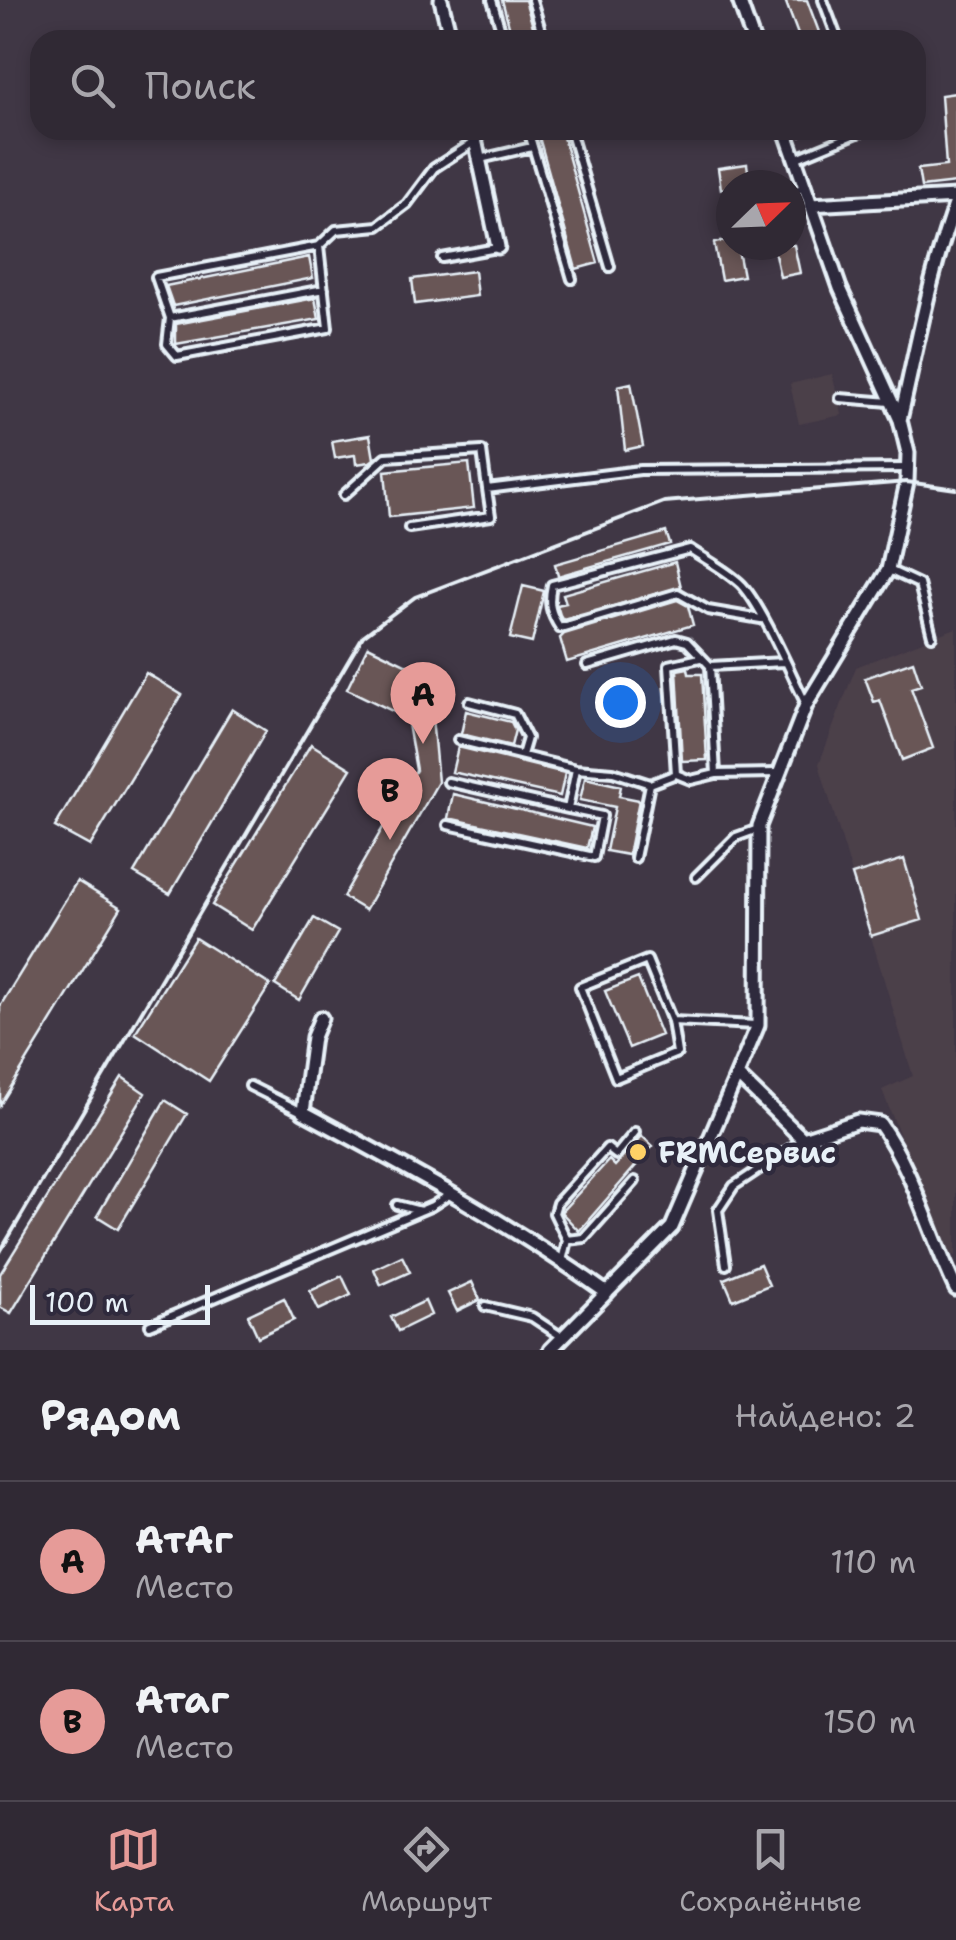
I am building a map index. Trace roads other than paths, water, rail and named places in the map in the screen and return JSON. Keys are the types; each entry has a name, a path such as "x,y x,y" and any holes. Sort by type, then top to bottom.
{"street":[{"path":"443,0 449,30"},
{"path":"739,0 750,30"},
{"path":"475,140 498,247"},
{"path":"791,140 801,156 800,170"},
{"path":"550,1350 672,1227 758,1025 759,829 776,773 806,705 888,570 908,468 900,420 840,288 806,200"},
{"path":"810,205 956,200 935,258 922,333 900,420"},
{"path":"321,1018 313,1037 304,1112 453,1193 607,1294"},
{"path":"737,1075 804,1139 858,1121 880,1124 897,1148 929,1234 956,1289"}],"lane":[{"path":"492,0 501,30"},
{"path":"532,0 541,30"},
{"path":"823,0 834,30"},
{"path":"318,246 328,328 177,356 167,344 170,318 156,277 318,246 336,230 378,226 407,204 434,168 469,140"},
{"path":"530,140 572,279"},
{"path":"573,140 610,267"},
{"path":"801,156 840,140"},
{"path":"480,158 532,147"},
{"path":"442,258 498,247"},
{"path":"170,318 324,288"},
{"path":"840,398 891,402"},
{"path":"344,495 386,457 482,451 491,516 410,528"},
{"path":"487,488 640,470 908,468"},
{"path":"761,619 708,610 678,593 560,628 551,614 549,597 552,586 690,549 743,586 761,619 784,662 806,705"},
{"path":"888,570 918,584 932,636"},
{"path":"587,665 676,639 687,642 710,666 784,662"},
{"path":"676,774 670,665 700,658"},
{"path":"710,666 716,774"},
{"path":"469,702 515,714 528,738 522,756"},
{"path":"458,740 576,769 613,772 650,784 676,774 692,780 716,774 776,773"},
{"path":"568,809 576,769"},
{"path":"448,782 602,816 594,857 448,825"},
{"path":"635,858 650,784"},
{"path":"696,877 736,837 759,829"},
{"path":"647,960 672,1021 677,1053 616,1078 580,987 647,960"},
{"path":"672,1021 758,1025"},
{"path":"250,1086 304,1112"},
{"path":"562,1261 567,1240 554,1214 556,1204 607,1148 616,1155 635,1132"},
{"path":"726,1266 718,1210 734,1186 804,1139"},
{"path":"567,1240 584,1238 636,1180"},
{"path":"150,1324 420,1211 453,1193"},
{"path":"397,1205 420,1211"},
{"path":"485,1306 532,1317 562,1337"}],"railway":[{"path":"0,1252 363,636 415,597 664,502 907,482 956,489"}],"place":[{"name":"АтАг","path":"423,744"},
{"name":"Атаг","path":"390,840"},
{"name":"FRMСервис","path":"638,1152"}]}
